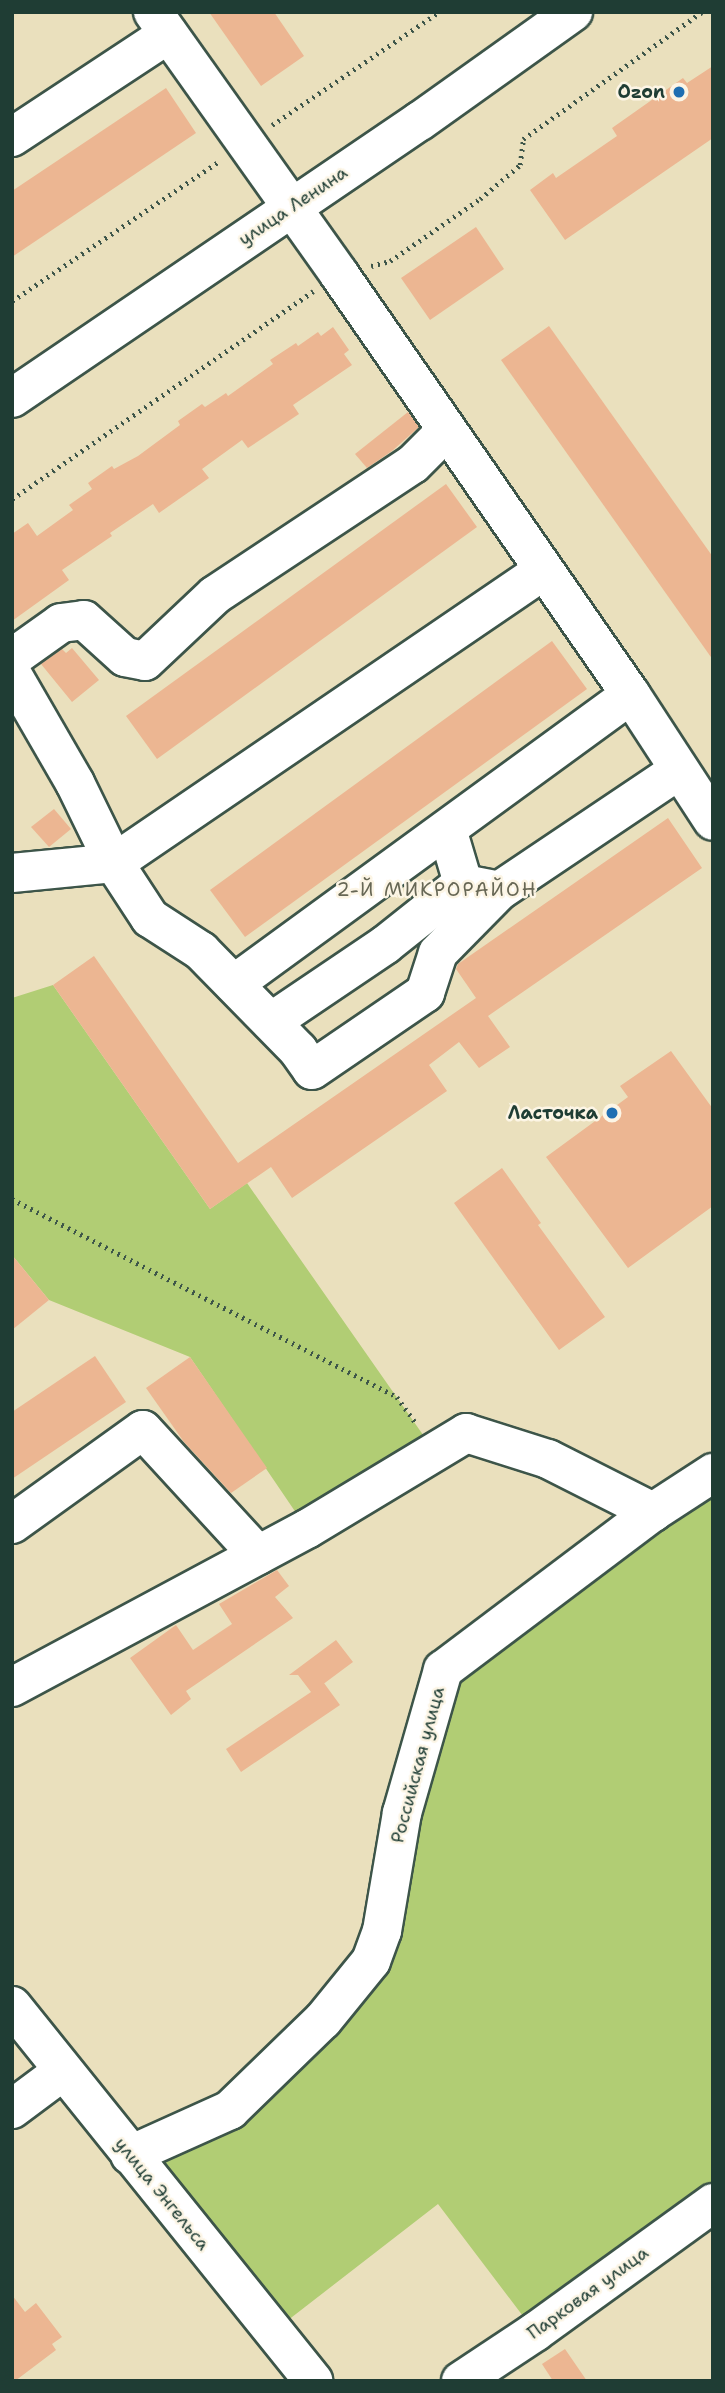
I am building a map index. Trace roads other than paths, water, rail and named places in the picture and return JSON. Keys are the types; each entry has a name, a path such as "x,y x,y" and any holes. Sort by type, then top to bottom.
{"street":[{"name":"улица Ленина","path":"12,398 420,121 573,12"},
{"path":"12,137 160,23 631,695 713,821"},
{"path":"12,658 61,623 85,621 125,657 145,662 215,595 413,464 447,430"},
{"path":"12,873 114,863 544,570"},
{"path":"12,674 75,783 114,863 150,918 201,951 298,1050 312,1070 425,993 438,953 481,887"},
{"path":"234,984 631,695"},
{"path":"271,1022 385,944 679,770"},
{"path":"447,829 481,887"},
{"path":"12,1524 143,1430 258,1555"},
{"path":"12,1687 258,1555 467,1433 548,1459 653,1512"},
{"name":"Российская улица","path":"130,2155 230,2110 323,2020 371,1961 382,1931 402,1812 443,1670 653,1512 713,1473"},
{"name":"улица Энгельса","path":"12,2006 314,2381"},
{"path":"12,2109 63,2071"},
{"name":"Парковая улица","path":"461,2381 535,2332 713,2203"}],"place":[{"name":"Ozon","path":"679,92"},
{"name":"Ласточка","path":"612,1113"}],"district":[{"name":"2-Й МИКРОРАЙОН","path":"437,890"}]}
